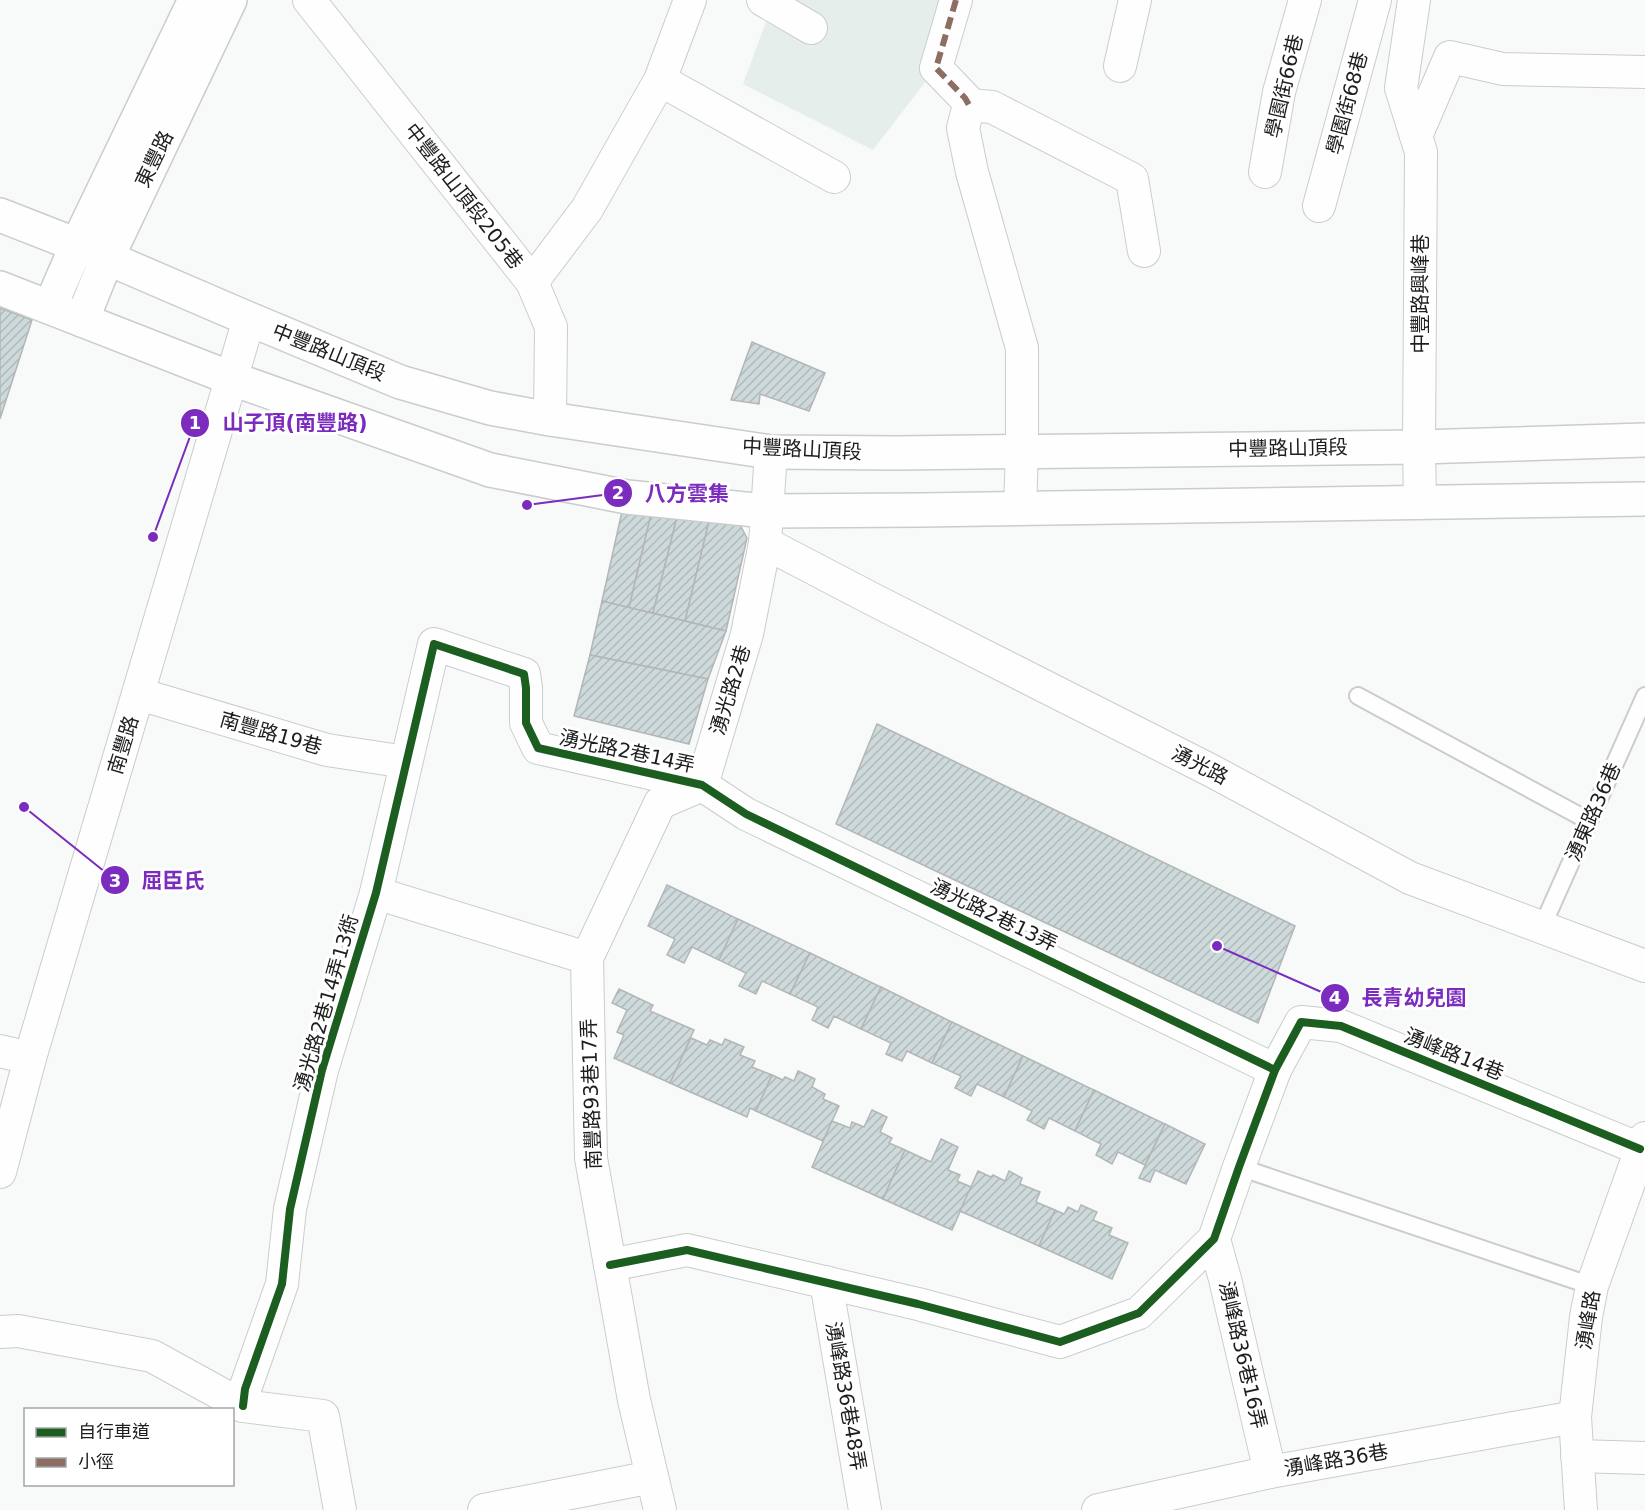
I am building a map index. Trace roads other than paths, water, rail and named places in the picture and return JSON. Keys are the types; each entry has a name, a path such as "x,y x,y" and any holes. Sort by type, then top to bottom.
{"main road":[{"name":"東豐路","path":"50,307 77,245 195,0"},
{"name":"東豐路","path":"82,320 107,258 230,0"},
{"name":"中豐路山頂段","path":"0,215 77,245 249,320 400,382 490,408 771,452 897,453 1419,447 1645,440"},
{"path":"0,288 233,379 490,470 627,497 766,511 1645,499"}],"street":[{"name":"中豐路山頂段205巷","path":"309,0 532,282 551,327 550,419"},
{"path":"532,282 587,208 660,80 690,0"},
{"path":"763,0 811,28"},
{"path":"956,0 936,68 969,105 963,128 970,161 1022,348 1020,509"},
{"path":"1120,66 1135,0"},
{"name":"學園街66巷","path":"1265,172 1279,92 1305,0"},
{"name":"學園街68巷","path":"1319,206 1375,0"},
{"name":"中豐路興峰巷","path":"1413,0 1401,88 1421,152 1420,502"},
{"path":"1416,136 1450,57 1503,69 1645,72"},
{"path":"660,80 834,177"},
{"path":"969,105 992,107 1132,179 1144,251"},
{"name":"南豐路","path":"0,1172 30,1058 249,320"},
{"name":"湧光路2巷","path":"702,784 747,634 765,543 771,452"},
{"name":"湧光路","path":"765,543 876,602 1212,771 1410,878 1645,966"},
{"name":"湧光路2巷14弄","path":"434,644 524,674 526,723 538,748 702,784"},
{"name":"湧光路2巷14弄13衖","path":"243,1406 245,1389 282,1284 290,1209 322,1070 376,893 434,644"},
{"name":"南豐路19巷","path":"139,694 327,750 406,762"},
{"path":"376,893 587,958 660,802 702,784"},
{"name":"湧光路2巷13弄","path":"702,784 746,814 1275,1070"},
{"name":"南豐路93巷17弄","path":"587,958 591,1158 634,1400 660,1510"},
{"name":"湧峰路14巷","path":"1214,1239 1275,1070 1301,1022 1341,1026 1643,1144"},
{"path":"0,1051 30,1058"},
{"name":"湧峰路","path":"1581,1510 1575,1417 1586,1317 1592,1286 1643,1144"},
{"path":"610,1265 687,1250 918,1304 1060,1342 1139,1313 1214,1239"},
{"name":"湧峰路36巷16弄","path":"1214,1239 1270,1472"},
{"name":"湧峰路36巷48弄","path":"826,1282 865,1510"},
{"path":"0,1332 18,1330 152,1356 243,1406 323,1416 340,1510"},
{"name":"湧峰路36巷","path":"1098,1510 1270,1472 1575,1417"},
{"path":"1577,1456 1645,1458"},
{"path":"484,1510 652,1477"}],"lane":[{"path":"1358,696 1589,821"},
{"name":"湧東路36巷","path":"1542,927 1645,696"},
{"path":"1239,1167 1592,1286"}],"place":[{"name":"八方雲集","path":"527,505"},
{"name":"山子頂(南豐路)","path":"153,537"},
{"name":"屈臣氏","path":"24,807"},
{"name":"長青幼兒園","path":"1217,946"}]}
